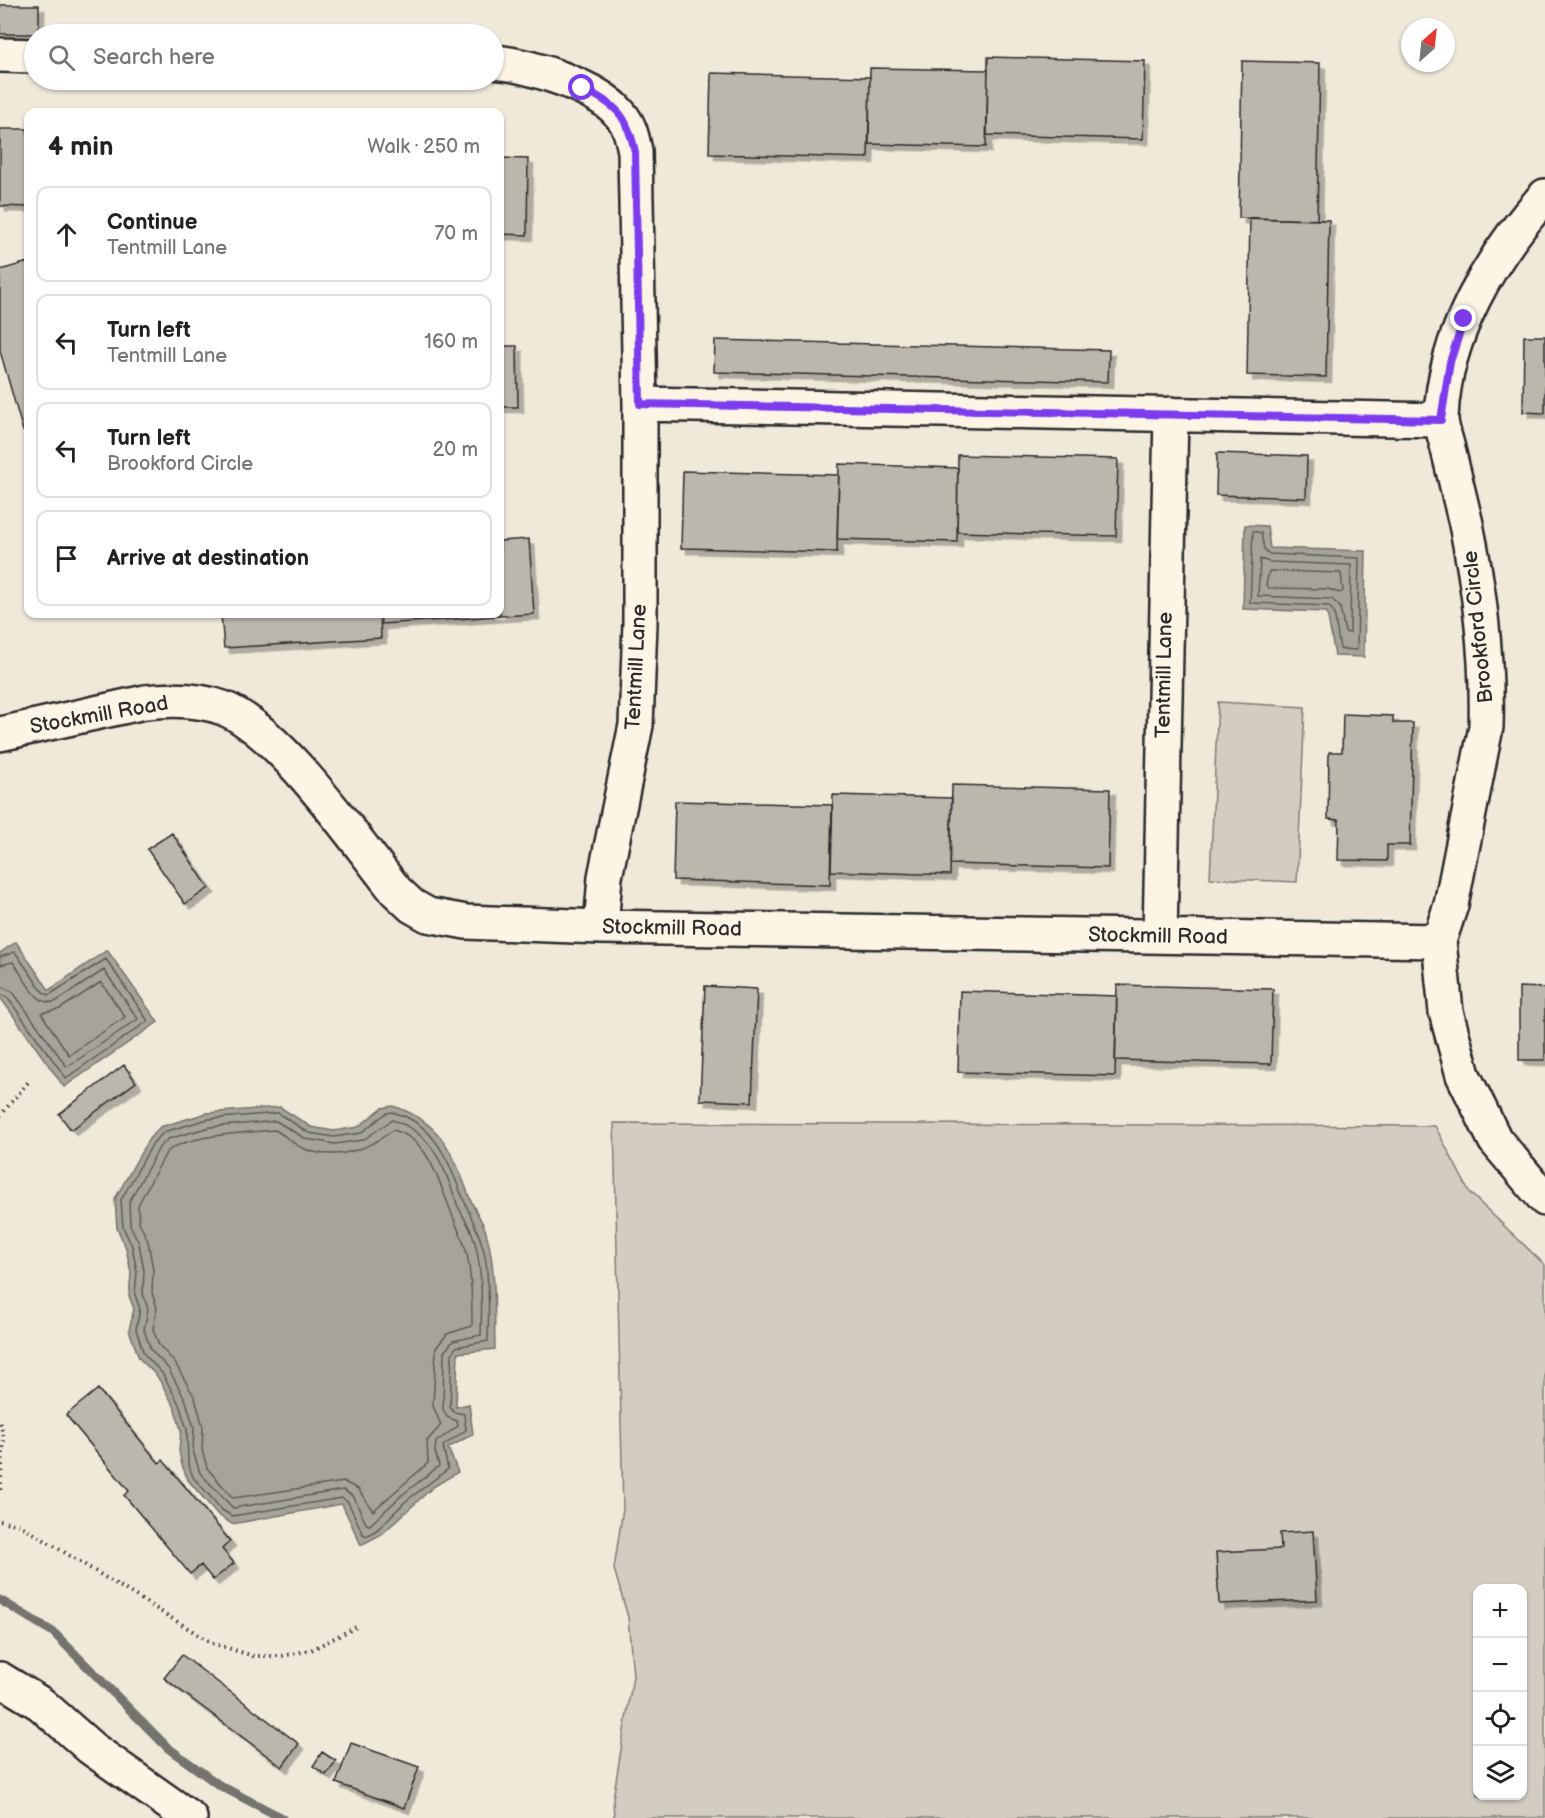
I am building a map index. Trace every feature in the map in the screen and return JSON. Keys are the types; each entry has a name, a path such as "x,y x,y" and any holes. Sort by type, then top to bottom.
{"street":[{"path":"0,56 24,56"},
{"name":"Tentmill Lane","path":"504,65 544,74 604,99 619,113 630,128 635,152 640,404 640,624 636,725 606,877 601,927"},
{"name":"Brookford Circle","path":"1545,196 1514,230 1464,319 1450,362 1441,420 1475,569 1486,666 1487,697 1486,727 1450,905 1439,941 1446,1012 1463,1075 1495,1140 1545,1198"},
{"path":"640,404 1441,420"},
{"name":"Tentmill Lane","path":"1160,936 1171,414"},
{"name":"Stockmill Road","path":"0,734 146,702 169,700 222,707 244,718 274,744 308,781 396,891 412,906 428,915 466,922 601,927 1439,941"},
{"path":"0,1679 41,1704 91,1748 190,1818"}],"path":[{"path":"0,1116 30,1080"},
{"path":"0,1423 4,1446 0,1494"},
{"path":"0,1516 0,1521 20,1525 212,1642 253,1656 282,1656 311,1650 356,1627"}],"shaded area":[{"path":"1218,702 1305,707 1297,882 1210,878"},
{"path":"614,1123 1435,1126 1470,1193 1545,1265 1545,1818 614,1818 613,1799 633,1676 628,1617 614,1569 623,1508"}],"water":[{"path":"1245,525 1267,526 1270,548 1366,551 1364,657 1335,656 1327,612 1243,609"},
{"path":"16,942 49,990 107,950 158,1022 64,1087 0,997 0,953"},
{"path":"393,1106 422,1120 443,1140 457,1165 489,1243 494,1289 495,1349 458,1353 456,1407 469,1404 473,1434 448,1448 458,1472 433,1487 382,1534 361,1545 342,1504 232,1524 218,1515 188,1480 179,1451 181,1430 174,1406 157,1376 139,1358 129,1330 134,1309 129,1296 131,1273 126,1248 117,1228 115,1199 148,1140 160,1127 207,1113 280,1107 311,1127 334,1131 358,1127 382,1108"}],"building":[{"path":"0,5 39,5 39,24 24,24 24,34 0,34"},
{"path":"988,57 1145,61 1143,139 987,135"},
{"path":"1242,61 1320,63 1317,220 1239,218"},
{"path":"870,68 988,70 986,147 869,144"},
{"path":"711,73 870,77 868,158 709,154"},
{"path":"0,129 24,129 24,207 0,206"},
{"path":"504,158 528,159 527,235 504,234"},
{"path":"1250,218 1329,220 1326,377 1247,375"},
{"path":"24,263 23,431 0,351 0,270"},
{"path":"1524,336 1545,336 1545,413 1523,412"},
{"path":"715,340 1109,350 1108,382 714,372"},
{"path":"504,346 517,346 518,407 504,407"},
{"path":"1217,453 1307,456 1306,498 1216,495"},
{"path":"958,455 1118,459 1116,536 957,532"},
{"path":"839,464 958,468 957,542 837,539"},
{"path":"683,471 839,475 837,552 681,548"},
{"path":"529,539 534,614 504,616 504,541"},
{"path":"221,618 380,618 381,638 224,648"},
{"path":"380,618 473,618 381,624"},
{"path":"1343,714 1393,716 1393,723 1413,723 1410,845 1387,845 1387,861 1338,860 1339,820 1328,819 1329,752 1342,752"},
{"path":"952,785 1110,789 1108,868 950,864"},
{"path":"833,795 952,798 950,875 831,871"},
{"path":"675,801 832,805 830,885 673,880"},
{"path":"172,833 209,888 185,904 147,849"},
{"path":"1117,985 1273,989 1271,1064 1115,1060"},
{"path":"705,986 757,989 752,1102 700,1100"},
{"path":"1519,987 1545,988 1545,1060 1519,1060"},
{"path":"960,991 1117,996 1115,1076 958,1072"},
{"path":"124,1065 136,1082 71,1130 59,1114"},
{"path":"98,1389 159,1463 163,1460 230,1541 222,1549 234,1563 213,1580 201,1565 190,1574 124,1495 129,1491 66,1415"},
{"path":"1313,1531 1317,1600 1219,1604 1216,1552 1281,1549 1280,1533"},
{"path":"182,1655 299,1744 282,1767 164,1678"},
{"path":"351,1743 419,1767 404,1808 336,1783"},
{"path":"322,1752 336,1761 326,1775 313,1766"}],"waterway":[{"path":"0,1600 53,1632 168,1748 219,1785 282,1818"}],"route":[{"path":"582,88 604,99 619,113 630,128 635,152 640,404 1441,420 1450,362 1464,319"}]}
